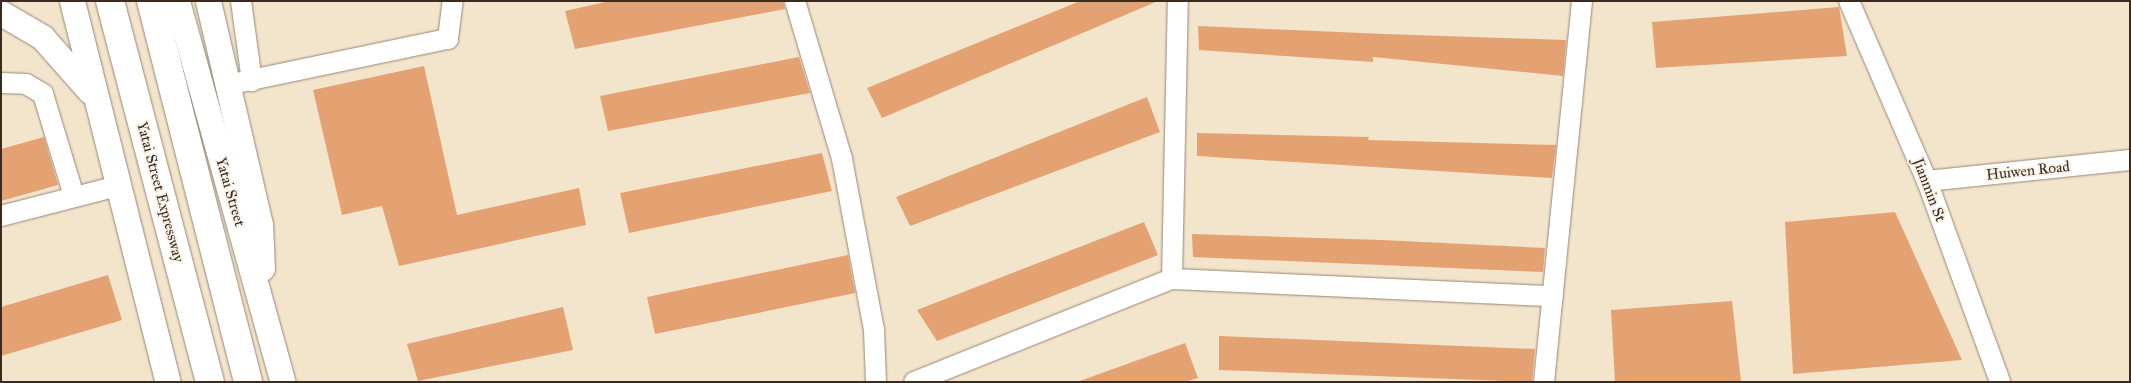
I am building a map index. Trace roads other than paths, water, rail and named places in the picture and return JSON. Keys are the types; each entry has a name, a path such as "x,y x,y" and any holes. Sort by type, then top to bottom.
{"highway":[{"name":"Yatai Street Expressway","path":"110,1 210,382"},
{"path":"151,1 248,382"}],"main road":[{"path":"72,1 168,382"},
{"name":"Yatai Street","path":"177,1 283,382"},
{"path":"208,1 260,224 264,312"},
{"path":"1,13 42,37 67,61 96,100"}],"street":[{"path":"241,1 252,81"},
{"path":"228,85 448,39 453,1"},
{"path":"796,1 842,159 874,330 876,382"},
{"path":"1172,279 1178,1"},
{"path":"1544,382 1582,1"},
{"name":"Jianmin St","path":"1850,1 1927,181 2000,382"},
{"path":"1,83 26,84 43,94 74,196"},
{"name":"Huiwen Road","path":"1927,181 2130,160"},
{"path":"1,228 9,214 118,186"},
{"path":"914,382 1172,279 1553,296"}]}
